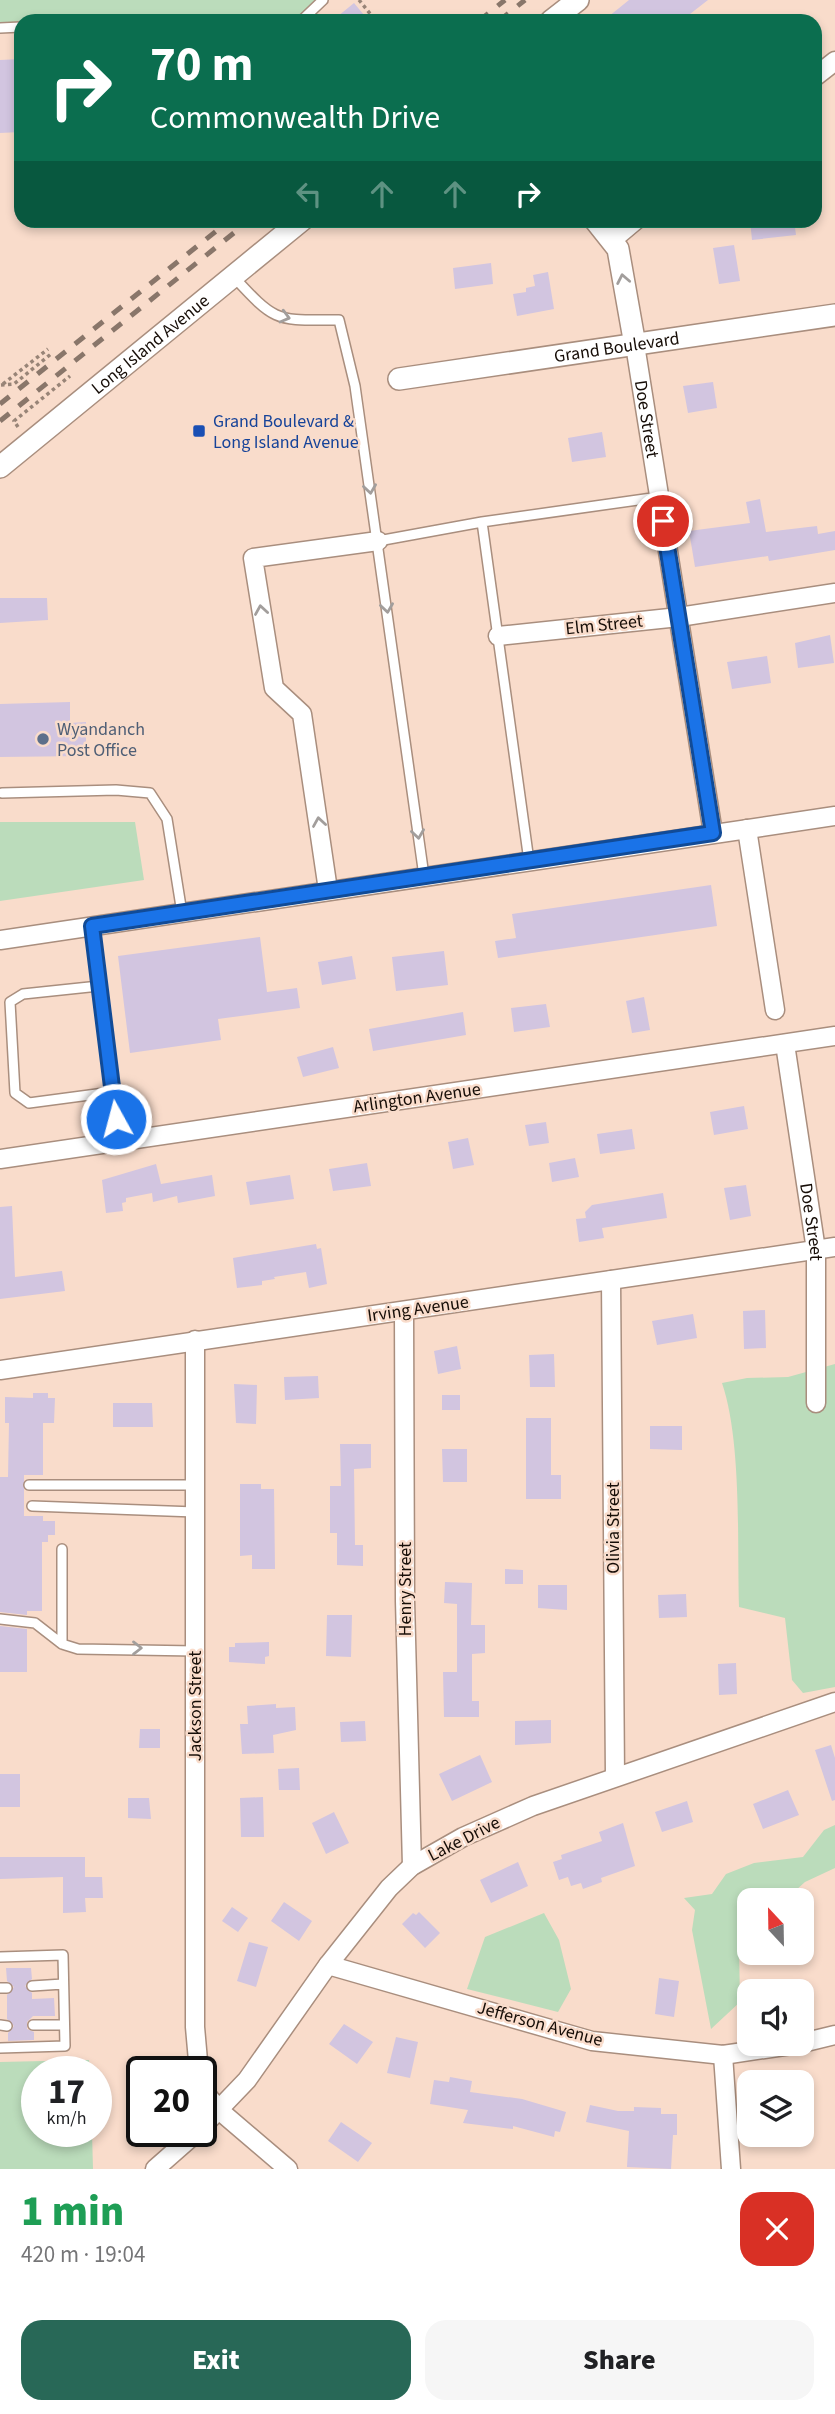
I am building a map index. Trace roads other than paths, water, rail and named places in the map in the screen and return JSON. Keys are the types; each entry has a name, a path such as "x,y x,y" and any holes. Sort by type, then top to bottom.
{"street":[{"path":"560,14 578,0"},
{"name":"Long Island Avenue","path":"0,467 292,228"},
{"name":"Doe Street","path":"601,228 618,249 713,833"},
{"path":"611,241 626,228"},
{"name":"Grand Boulevard","path":"399,379 835,315"},
{"path":"328,890 302,715 274,688 253,558 378,541"},
{"name":"Elm Street","path":"498,636 679,617 835,593"},
{"path":"0,940 835,816"},
{"path":"747,829 775,1010"},
{"name":"Arlington Avenue","path":"0,1159 835,1036"},
{"name":"Doe Street","path":"785,1044 816,1250 816,1403"},
{"name":"Irving Avenue","path":"0,1370 835,1247"},
{"name":"Olivia Street","path":"611,1280 615,1777"},
{"name":"Henry Street","path":"404,1311 405,1628 412,1866"},
{"name":"Jackson Street","path":"195,1340 195,2027 198,2056"},
{"name":"Lake Drive","path":"217,2114 247,2080 328,1965 389,1888 412,1866 486,1826 615,1777 835,1702"},
{"name":"Jefferson Avenue","path":"328,1965 592,2041 723,2055 737,2053"},
{"name":"Jefferson Avenue","path":"814,2040 835,2035"},
{"path":"723,2055 731,2169"},
{"path":"217,2107 288,2169"},
{"path":"155,2169 180,2147"}],"lane":[{"path":"308,14 323,0"},
{"path":"233,276 263,309 286,321 339,320 355,386 424,876"},
{"path":"378,541 482,522 659,497"},
{"path":"482,522 529,861"},
{"path":"2,793 116,790 150,793 167,819 182,913"},
{"path":"92,926 112,1091 121,1141"},
{"path":"99,986 23,994 10,1002 15,1093 29,1103 112,1091"},
{"path":"29,1485 195,1485"},
{"path":"32,1506 195,1511"},
{"path":"62,1549 62,1644"},
{"path":"0,1619 35,1623 62,1644 78,1648 195,1651"},
{"path":"0,1957 63,1955 65,2046 0,2048"},
{"path":"32,1986 64,1984"},
{"path":"33,2025 64,2025"}],"railway":[{"path":"488,14 505,0"},
{"path":"508,14 525,0"},
{"path":"0,404 220,228"},
{"path":"0,421 240,228"}],"place":[{"name":"Grand Boulevard & Long Island Avenue","path":"199,431"},
{"name":"Wyandanch Post Office","path":"43,739"}]}
